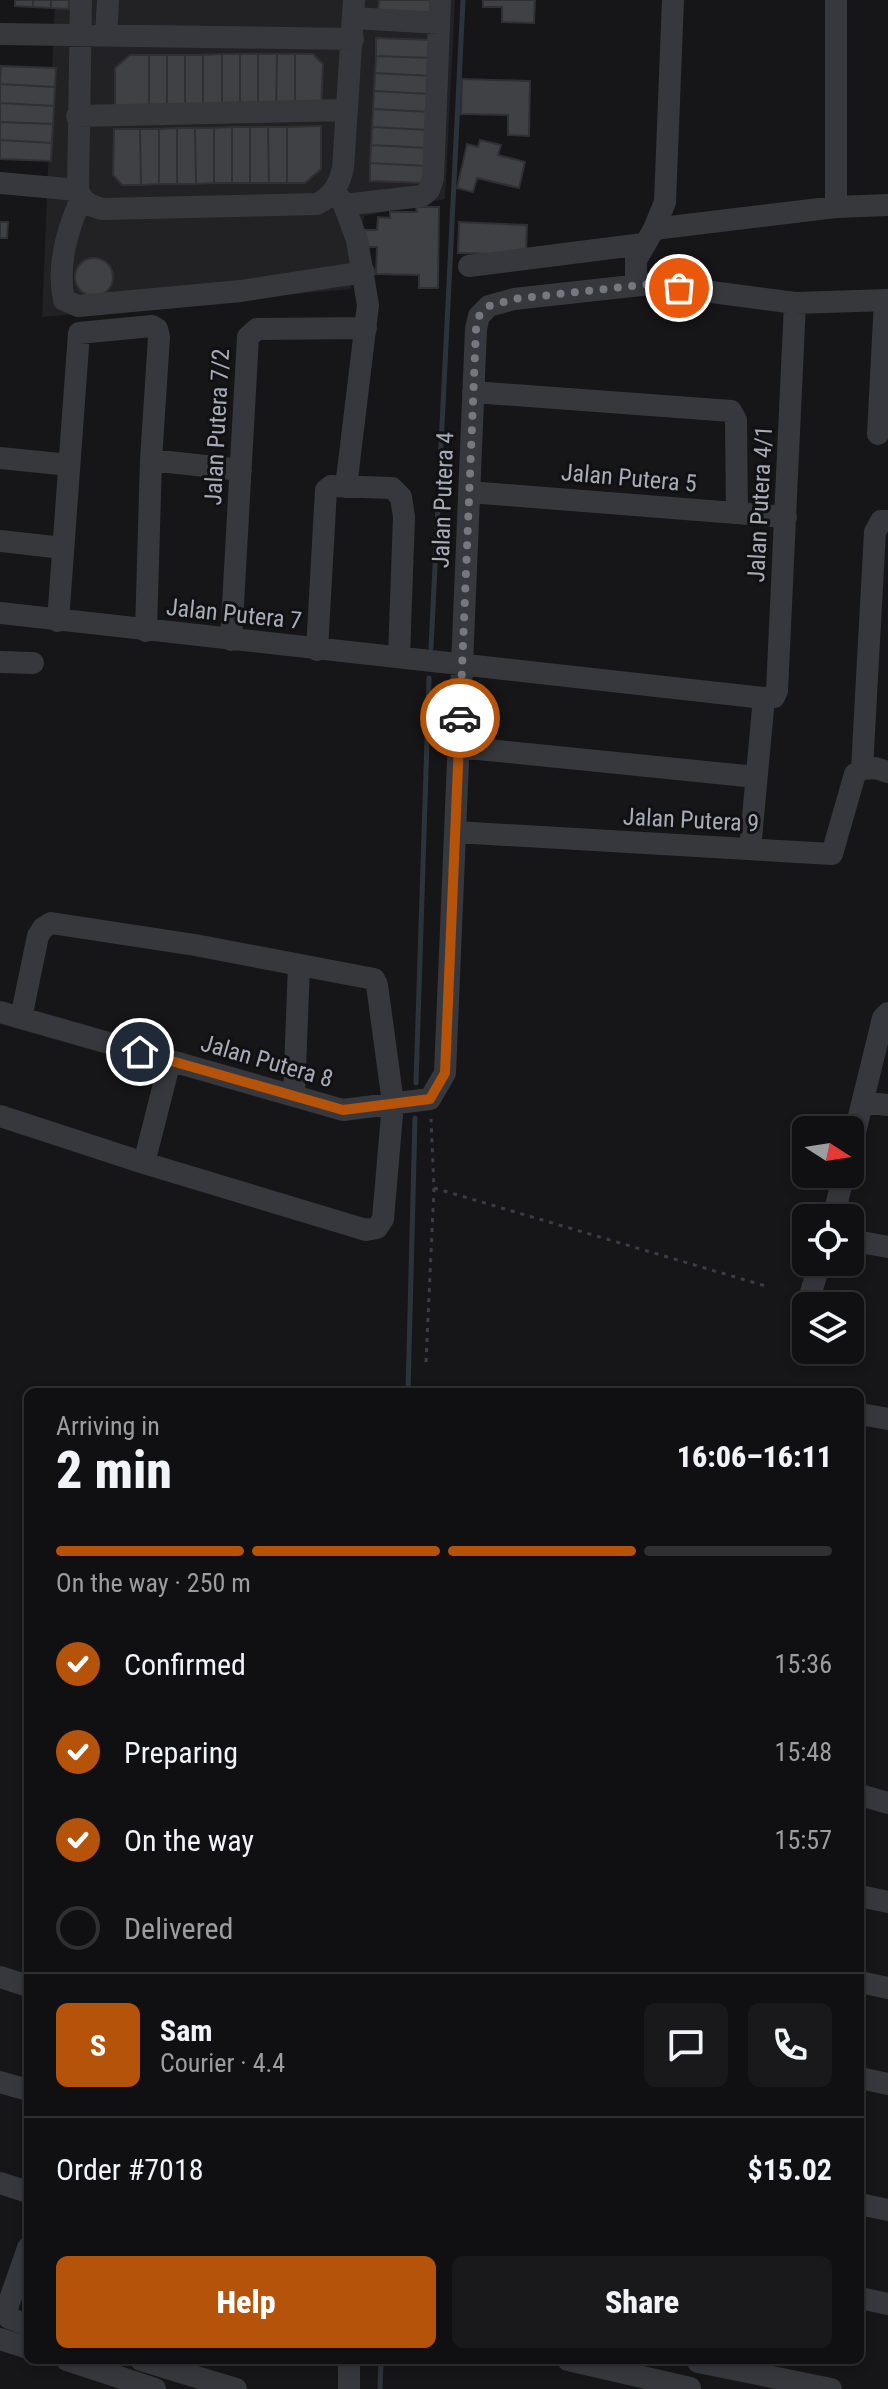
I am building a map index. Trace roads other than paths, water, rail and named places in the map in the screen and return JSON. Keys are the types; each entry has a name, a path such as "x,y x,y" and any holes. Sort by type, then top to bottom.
{"street":[{"path":"81,0 77,116 80,195 70,223 60,280 64,300 78,306 241,291 364,272"},
{"path":"106,35 108,0"},
{"path":"0,183 80,195 90,206 103,209 317,204 339,198 422,196 429,190 433,178 440,0"},
{"path":"636,285 636,260 665,202 673,0"},
{"path":"836,0 836,207"},
{"path":"0,34 106,35 353,19 439,23"},
{"path":"346,487 368,305 357,240 339,198 353,19"},
{"path":"77,116 347,110"},
{"path":"469,266 836,207 888,205"},
{"name":"Jalan Putera 4","path":"430,1099 445,1073 473,392 479,316 489,306 514,299 650,284 795,303 886,300"},
{"path":"878,434 886,300"},
{"name":"Jalan Putera 4/1","path":"764,698 774,697 777,691 795,303"},
{"path":"58,621 79,333 144,326 157,329 159,337 151,460 146,631"},
{"name":"Jalan Putera 7/2","path":"231,640 247,343 251,332 257,329 366,328"},
{"path":"473,392 731,411 736,420 737,513"},
{"path":"0,458 69,465"},
{"path":"151,460 241,470"},
{"path":"317,650 326,490 331,486 392,488 401,497 404,517 399,656"},
{"name":"Jalan Putera 5","path":"469,492 786,517"},
{"path":"888,521 881,521 875,532 862,769 875,768 888,772"},
{"path":"0,541 63,548"},
{"name":"Jalan Putera 7","path":"0,613 764,698"},
{"path":"0,662 33,663"},
{"path":"750,849 764,698"},
{"path":"458,747 756,777"},
{"name":"Jalan Putera 9","path":"455,832 832,854 855,774 862,769"},
{"path":"0,1116 366,1230 377,1228 383,1219 393,1103 374,979 195,945 51,923 38,936 10,1015"},
{"path":"294,1096 299,965"},
{"path":"860,1116 883,1018 888,1013"},
{"name":"Jalan Putera 8","path":"10,1015 343,1110 430,1099"},
{"path":"144,1163 170,1061"},
{"path":"864,1102 888,1105"},
{"path":"864,1243 888,1247"},
{"path":"864,1415 888,1419"},
{"path":"864,1796 888,1803"},
{"path":"864,1897 888,1902"},
{"path":"0,1977 24,1985"},
{"path":"864,1983 888,1988"},
{"path":"864,2079 888,2084"},
{"path":"0,2082 24,2089"},
{"path":"0,2183 24,2191"},
{"path":"864,2205 888,2210"},
{"path":"24,2259 7,2308 9,2318 24,2324"},
{"path":"864,2299 888,2304"},
{"path":"0,2339 24,2347"},
{"path":"80,2364 155,2388"},
{"path":"154,2364 236,2389"},
{"path":"349,2364 349,2389"},
{"path":"585,2364 690,2389 697,2364"},
{"path":"712,2364 831,2389"}],"waterway":[{"path":"431,648 463,0"},
{"path":"416,1083 429,678"},
{"path":"408,1388 415,1118"},
{"path":"380,2389 381,2364"}]}
